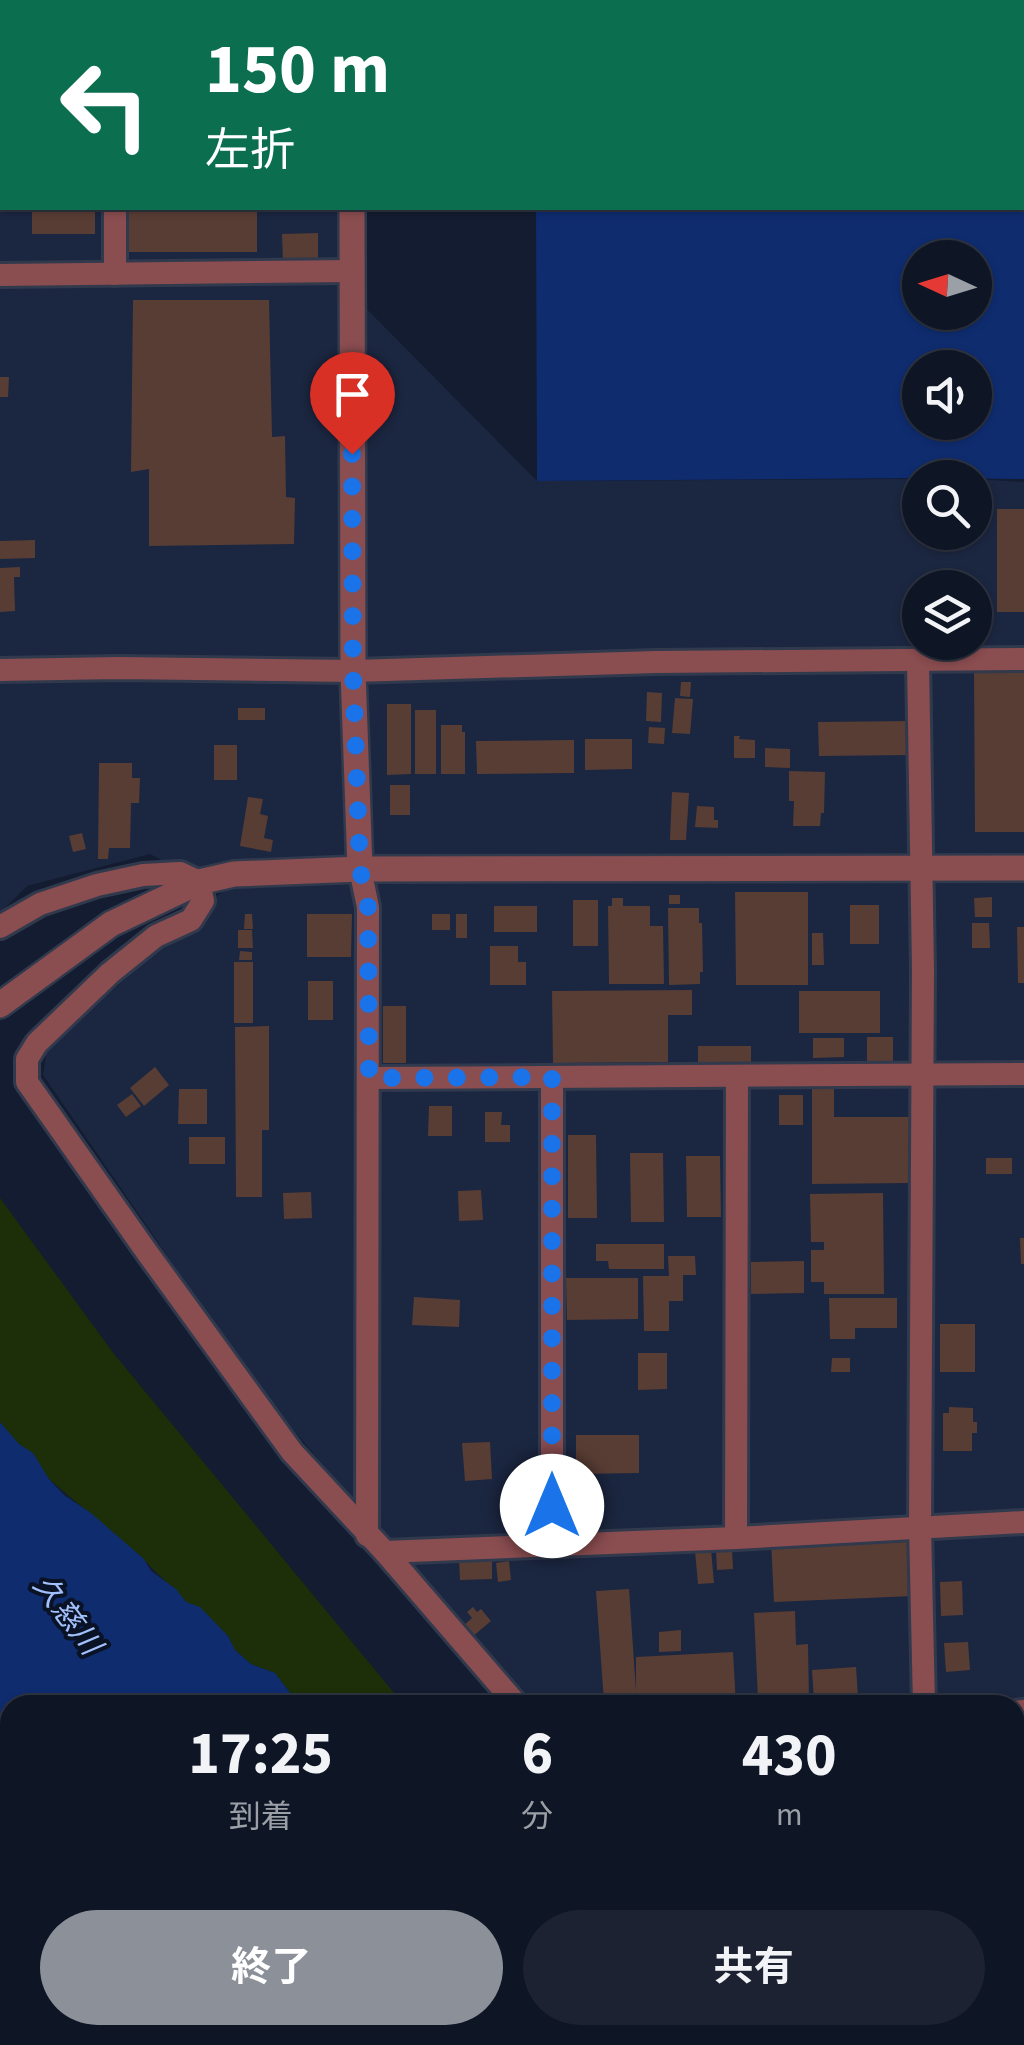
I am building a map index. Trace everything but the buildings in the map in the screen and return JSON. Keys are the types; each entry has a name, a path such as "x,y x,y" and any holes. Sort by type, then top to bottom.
{"street":[{"path":"115,210 115,274"},
{"path":"352,210 353,671 360,869 368,907 367,1535"},
{"path":"0,274 352,271"},
{"path":"992,659 1024,659"},
{"path":"0,670 353,671 656,662 918,660 924,1695"},
{"path":"0,1006 112,924 199,882 234,874 360,869 1024,868"},
{"path":"0,927 40,904 144,874 180,873 199,882"},
{"path":"199,882 202,901 192,920 156,936 125,960 38,1043 27,1060 28,1082 292,1452 508,1695"},
{"path":"369,1078 1024,1074"},
{"path":"736,1538 737,1076"},
{"path":"552,1077 552,1545"},
{"path":"385,1552 1024,1522"}],"shaded area":[{"path":"0,210 354,210 341,283 537,481 902,479 902,550 992,550 992,480 1024,482 1024,1695 503,1695 383,1535 290,1426 228,1344 43,1075 47,1049 222,892 150,854 27,886 0,913"}],"green space":[{"path":"0,1198 114,1354 396,1695 292,1695 275,1673 251,1664 235,1650 228,1636 49,1479 0,1423"}],"water":[{"path":"536,210 1024,210 1024,479 992,479 992,460 902,460 902,478 537,481"},
{"name":"久慈川","path":"0,1422 19,1444 33,1453 64,1495 144,1559 151,1571 176,1589 186,1602 200,1607 228,1636 235,1650 251,1664 275,1673 292,1695 0,1695"}],"route":[{"path":"352,454 353,671 360,869 368,907 369,1078 552,1077 552,1506"}]}
